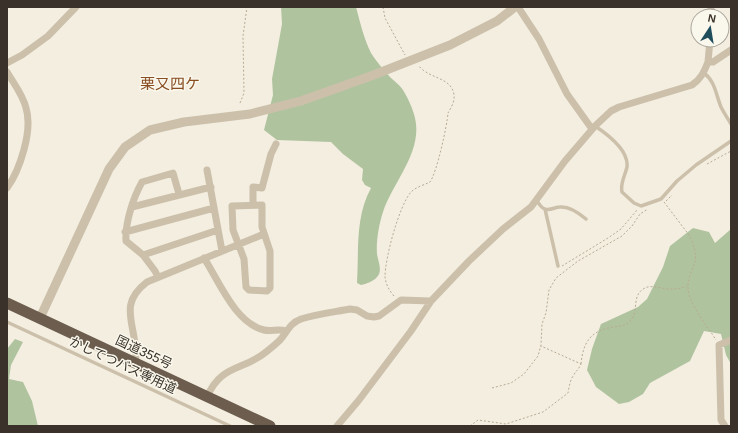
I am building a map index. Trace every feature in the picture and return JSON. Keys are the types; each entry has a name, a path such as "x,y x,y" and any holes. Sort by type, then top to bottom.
{"highway":[{"name":"国道355号","path":"7,303 270,426"}],"street":[{"path":"7,63 22,55 42,41 76,7"},
{"path":"40,318 109,169 125,147 150,130 184,122 250,114 301,101 408,62 474,34 516,7 539,39 567,94 593,127"},
{"path":"337,426 359,400 411,331 431,301 469,261 499,233 531,207 565,161 593,127 611,111 619,107 698,82 704,73 708,62 709,48"},
{"path":"708,62 713,62 731,50"},
{"path":"7,72 24,100 28,115 28,124 17,170 7,188"},
{"path":"253,205 253,187 262,188 271,154 276,144"},
{"path":"207,170 222,251"},
{"path":"158,277 143,255 126,241 125,232 134,198 142,182 173,173 180,194"},
{"path":"132,207 210,187"},
{"path":"262,205 261,222 264,234 270,251 270,288 266,291 249,290 246,287 244,259 233,230 232,206 262,205"},
{"path":"125,232 214,208"},
{"path":"143,255 218,230"},
{"path":"135,363 136,357 133,327 129,313 132,300 143,285 158,277 264,234"},
{"path":"204,258 228,300 246,319 253,325 265,330 278,329 286,331"},
{"path":"207,397 214,383 219,378 235,367 259,358 279,340 292,324 301,319 350,309 357,310 367,316 379,316 398,301 431,301"},
{"path":"722,425 719,345 731,340"}],"lane":[{"path":"704,73 709,76 721,107 731,124"},
{"path":"593,127 604,132 621,150 627,164 621,185 622,192 634,203 640,206 661,199 677,181 696,165 731,141"},
{"path":"536,200 545,209 552,234 553,248 558,266"},
{"path":"545,209 550,210 565,207 586,219"},
{"name":"かしてつバス専用道","path":"7,322 230,426"}],"path":[{"path":"240,103 244,93 243,36 247,7"},
{"path":"383,7 385,18 408,62 418,65 421,70 448,83 452,87 455,97 452,108 448,113 432,179 427,184 414,189 411,192 402,208 393,234 385,276 389,290 398,301"},
{"path":"704,165 731,151"},
{"path":"664,203 674,192"},
{"path":"661,199 692,239 695,258 688,286 689,296 696,310 719,345"},
{"path":"558,266 559,267 587,251 621,229 640,206"},
{"path":"492,388 511,383 524,374 538,356 541,345 542,324 546,313 551,284 561,273 578,261 622,236 632,226 640,214 649,209"},
{"path":"470,426 478,420 506,424 543,412 568,393 574,375 580,369 584,347 587,341 607,328 624,326 632,320 638,294 643,288 647,286 671,290 688,286"},
{"path":"541,345 581,364"}],"green space":[{"path":"281,7 356,7 364,36 371,53 390,77 402,88 412,107 415,118 415,143 406,166 383,212 380,222 377,238 377,254 380,266 379,275 372,281 365,284 361,285 357,283 360,222 362,210 371,188 365,185 362,180 363,169 343,154 331,142 277,140 264,130 273,95 272,79 282,24"},
{"path":"693,228 709,232 715,243 731,229 731,364 726,355 721,334 704,331 690,361 650,383 643,394 629,402 619,404 596,387 587,370 592,349 601,324 638,307 647,299 663,267 670,246"},
{"path":"15,339 23,342 11,365 9,379 23,382 32,401 38,426 7,426 7,349"}],"district":[{"name":"栗又四ケ","path":"170,83"}]}
